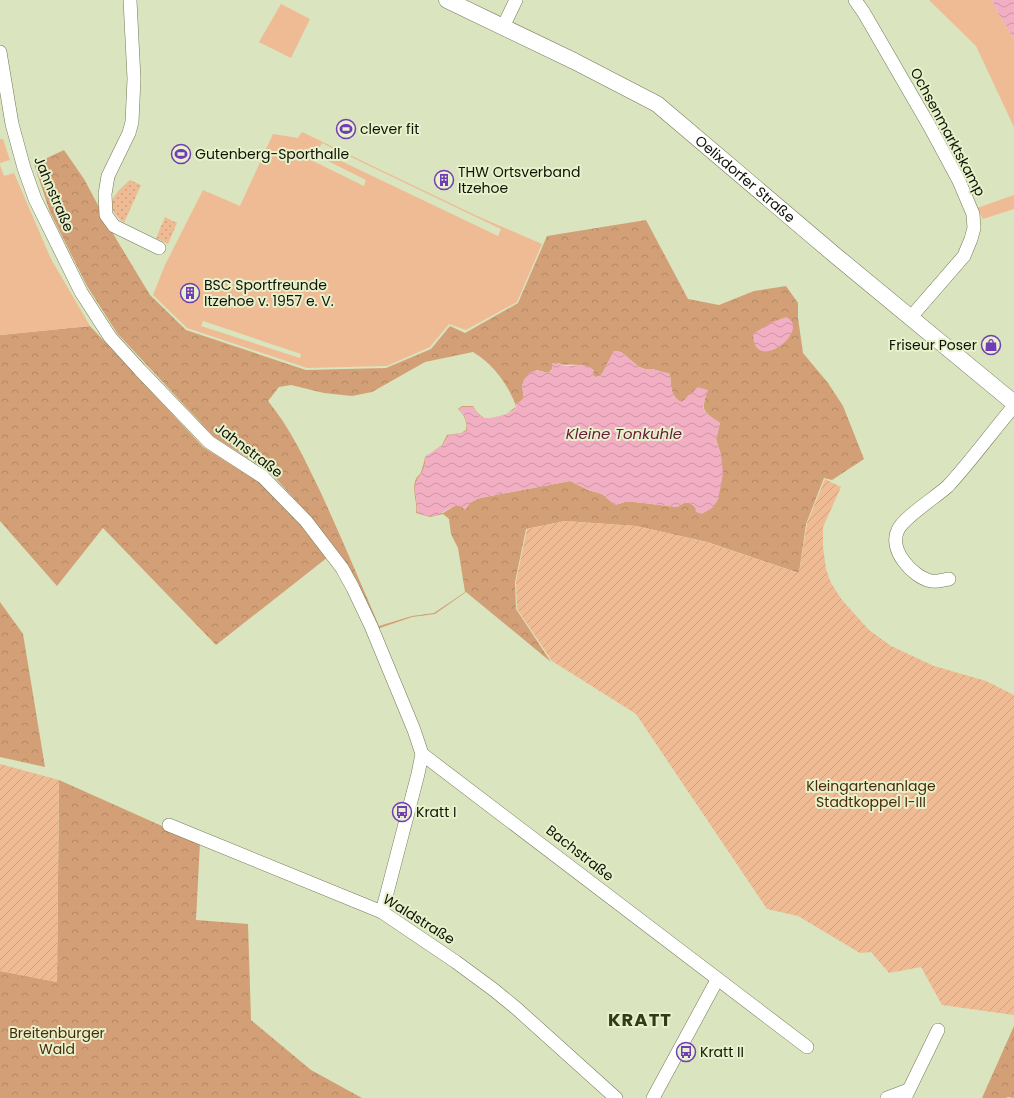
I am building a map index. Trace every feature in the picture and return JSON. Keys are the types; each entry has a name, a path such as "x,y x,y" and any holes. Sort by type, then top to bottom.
{"street":[{"path":"130,0 134,79 132,122 129,133 111,168 106,183 106,215 114,226 159,248"},
{"name":"Oelixdorfer Straße","path":"447,0 657,104 836,256 1014,403"},
{"path":"503,27 516,0"},
{"name":"Ochsenmarktskamp","path":"855,0 930,127 959,181 973,214 974,228 972,239 964,256 910,317"},
{"name":"Jahnstraße","path":"0,52 12,124 24,168 35,199 82,292 110,336 140,370 209,442 263,477 306,521 337,562 354,588 371,626 414,730 422,754 382,912"},
{"path":"949,579 930,581 905,564 897,549 896,533 905,521 948,486 1014,406"},
{"name":"Bachstraße","path":"422,754 807,1047"},
{"name":"Waldstraße","path":"169,825 382,912 456,962 494,990 616,1098"},
{"path":"654,1098 717,980"},
{"path":"887,1098 907,1094 938,1030"}],"green space":[{"path":"929,0 992,0 995,8 1014,39 1014,127 976,46"},
{"path":"281,4 310,19 291,58 259,42"},
{"path":"302,132 477,216 542,244 517,302 466,330 449,324 430,347 387,366 307,368 187,328 153,295 165,265 203,190 240,206 273,134 298,138","holes":["322,143 501,229 498,236 318,150","316,155 366,180 364,186 313,161","203,321 301,354 300,358 201,326"]},
{"path":"0,139 3,139 10,160 0,163"},
{"path":"64,150 84,179 115,237 150,295 186,330 306,370 386,368 431,349 450,326 465,333 518,303 547,236 646,220 688,299 719,305 754,291 786,286 798,303 798,318 803,353 828,383 843,406 864,459 832,480 824,478 806,524 799,573 707,542 636,526 565,521 526,529 515,582 516,609 551,662 466,592 435,614 412,617 377,629 311,517 269,471 214,437 117,333 87,286 50,212 34,164","holes":["614,351 621,352 639,367 670,374 673,393 681,402 684,401 689,395 707,390 704,410 720,423 716,439 721,455 695,507 690,503 684,503 677,507 634,502 625,502 615,505 602,494 588,490 570,481 480,498 471,502 465,509 456,505 443,513 417,512 415,491 416,483 424,469 426,456 421,472 416,478 414,487 416,513 430,517 443,514 449,519 451,534 458,548 465,592 434,613 412,616 379,626 321,493 291,434 268,401 279,387 291,385 324,393 352,396 372,392 425,362 473,352 487,362 499,375 509,390 516,406 524,398 523,382 537,370 548,373 558,363 565,365 580,365 587,369 595,377 600,376"]},
{"path":"0,165 4,176 14,173 51,259 90,326 0,335"},
{"path":"130,180 141,185 124,223 113,211 112,200"},
{"path":"1014,195 1014,209 983,219 977,208"},
{"path":"165,217 177,223 168,244 156,238"},
{"path":"90,326 203,447 260,483 303,525 328,557 216,645 103,528 57,586 0,521 0,335"},
{"path":"462,406 473,406 484,418 487,419 483,418 478,414 473,407 459,409 466,419 467,431 462,433 448,436 443,445 431,453 442,445 447,435 461,433 466,430 465,419 458,409"},
{"name":"Kleingartenanlage Stadtkoppel I-III","path":"825,479 841,487 823,527 823,547 826,569 831,583 842,600 869,630 891,646 934,666 986,681 1014,695 1014,1015 942,1005 921,967 889,973 871,952 860,953 798,916 767,909 636,714 552,661 517,609 516,581 527,529 565,521 637,526 706,542 799,573 807,523"},
{"path":"0,602 23,634 45,767 0,757"},
{"path":"0,764 59,780 57,982 0,971"},
{"name":"Breitenburger Wald","path":"59,780 200,843 196,920 248,924 251,1020 311,1070 362,1098 0,1098 0,971 57,982"},
{"path":"1014,1026 1014,1098 982,1098"}],"water":[{"path":"992,0 1014,0 1014,39 995,8"},
{"path":"786,317 792,323 792,331 788,339 771,351 762,351 756,346 753,334 770,323"},
{"name":"Kleine Tonkuhle","path":"614,351 621,352 639,367 670,374 673,393 681,402 698,387 708,390 704,403 704,410 709,416 720,423 716,439 721,455 723,474 718,500 712,508 702,514 696,512 695,507 690,503 684,503 677,507 634,502 625,502 615,505 602,494 588,490 570,481 480,498 471,502 465,510 461,506 457,506 434,516 424,515 417,512 415,487 424,469 426,456 443,445 448,436 467,431 466,419 459,409 462,407 473,407 478,414 486,418 507,414 515,410 515,403 520,402 524,398 522,387 523,381 529,373 537,370 548,373 552,370 553,363 567,366 585,365 594,370 593,374 595,377 600,376"}],"place":[{"name":"clever fit","path":"346,129"},
{"name":"Gutenberg-Sporthalle","path":"181,154"},
{"name":"THW Ortsverband Itzehoe","path":"444,180"},
{"name":"BSC Sportfreunde Itzehoe v. 1957 e. V.","path":"190,293"},
{"name":"Friseur Poser","path":"991,345"},
{"name":"Kratt I","path":"402,812"},
{"name":"Kratt II","path":"686,1052"}],"district":[{"name":"KRATT","path":"640,1020"}]}
